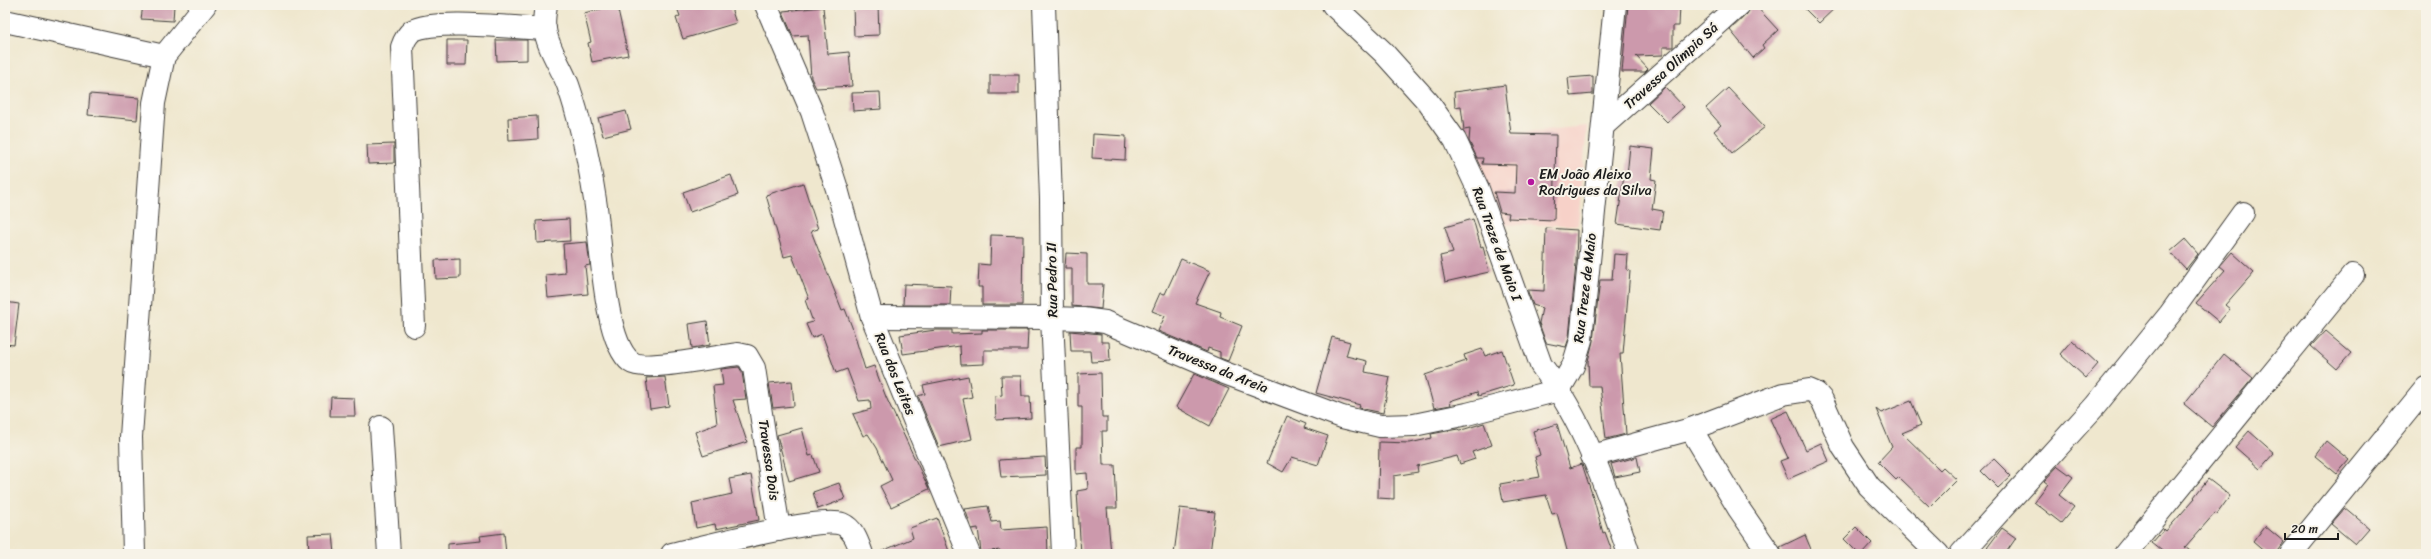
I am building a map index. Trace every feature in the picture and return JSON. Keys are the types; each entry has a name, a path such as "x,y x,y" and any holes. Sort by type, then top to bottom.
{"street":[{"path":"134,554 131,437 146,194 154,103 164,56 205,5"},
{"path":"414,326 402,47 405,38 412,32 425,27 446,25 544,29 546,5"},
{"name":"Rua dos Leites","path":"766,5 812,112 837,189 872,318 969,554"},
{"name":"Rua Pedro II","path":"1044,5 1051,199 1052,318 1063,554"},
{"name":"Rua Treze de Maio I","path":"1333,5 1383,52 1428,102 1455,140 1478,189 1541,365 1560,390"},
{"name":"Rua Treze de Maio","path":"1560,390 1573,366 1581,340 1615,5"},
{"name":"Travessa Olimpio Sá","path":"1603,126 1739,5"},
{"path":"5,21 164,56"},
{"name":"Travessa Dois","path":"544,29 568,85 586,144 596,200 609,314 623,355 632,364 648,366 727,355 747,356 754,368 759,391 779,530"},
{"path":"1960,554 2095,406 2170,314 2243,213"},
{"path":"2125,554 2353,275"},
{"name":"Travessa da Areia","path":"872,318 1052,318 1083,319 1105,322 1222,372 1342,417 1380,426 1414,425 1467,414 1560,390"},
{"path":"2291,554 2426,388"},
{"path":"1560,390 1592,456 1629,554"},
{"path":"1592,456 1691,429 1783,394 1801,391 1816,393 1822,400 1843,448 1869,486 1938,554"},
{"path":"381,427 389,554"},
{"path":"1691,429 1739,509 1770,554"},
{"path":"672,554 779,530 832,522 844,525 857,539 862,554"}],"shaded area":[{"name":"EM João Aleixo Rodrigues da Silva","path":"1587,126 1578,225 1501,225 1459,138"}],"building":[{"path":"143,5 174,5 173,21 141,19"},
{"path":"617,5 628,55 592,62 588,43 591,42 584,13"},
{"path":"676,5 730,5 736,23 683,39 676,18 680,16"},
{"path":"853,5 878,5 879,35 854,36"},
{"path":"1628,5 1680,5 1679,26 1673,26 1673,47 1663,47 1663,55 1636,56 1648,69 1645,72 1622,72"},
{"path":"1751,5 1755,5 1778,30 1762,45 1764,48 1753,58 1730,30 1747,14"},
{"path":"1801,5 1838,5 1819,23"},
{"path":"823,7 828,54 849,52 852,86 816,88 811,78 808,35 793,36 783,13 783,11"},
{"path":"447,40 467,40 466,65 447,65"},
{"path":"496,40 527,40 527,60 497,61"},
{"path":"990,75 1019,75 1019,94 990,94"},
{"path":"1593,76 1593,94 1570,96 1568,78"},
{"path":"1505,85 1511,134 1556,135 1554,220 1508,218 1509,213 1500,212 1494,192 1515,193 1516,165 1482,164 1483,158 1477,158 1469,141 1470,129 1464,130 1461,106 1455,107 1454,92"},
{"path":"1665,87 1684,107 1667,122 1648,103"},
{"path":"1728,88 1765,127 1732,153 1714,131 1721,125 1706,108"},
{"path":"880,92 881,109 853,111 852,93"},
{"path":"90,94 139,98 137,120 88,115"},
{"path":"626,111 631,129 603,136 598,118"},
{"path":"537,116 538,139 509,141 508,118"},
{"path":"1093,134 1126,136 1125,160 1092,158"},
{"path":"394,144 394,163 368,164 367,145"},
{"path":"1630,146 1654,149 1651,179 1656,180 1652,209 1663,211 1660,230 1617,224 1624,176 1627,176"},
{"path":"731,175 738,195 690,212 683,192"},
{"path":"803,183 818,229 811,231 842,310 845,309 865,369 874,366 886,397 929,489 891,507 880,486 892,480 877,448 868,434 863,436 853,414 871,409 870,400 859,401 847,369 836,373 822,334 812,338 806,324 813,322 805,300 809,299 792,255 784,257 766,195"},
{"path":"569,219 570,241 537,243 536,221"},
{"path":"1473,219 1481,247 1483,246 1489,272 1445,282 1440,256 1453,253 1445,227"},
{"path":"1546,228 1577,230 1576,264 1569,338 1566,347 1546,343 1539,323 1542,308 1533,305 1528,292 1528,290 1544,291"},
{"path":"991,235 1023,236 1022,305 982,305 982,287 978,287 979,264 990,265"},
{"path":"2185,239 2198,254 2186,269 2170,252"},
{"path":"587,242 590,265 585,266 588,294 548,298 546,275 565,273 563,244"},
{"path":"2232,252 2254,272 2225,305 2230,309 2219,322 2196,303 2225,270 2220,266"},
{"path":"1066,253 1087,254 1087,284 1103,284 1101,309 1072,306 1072,268 1065,268"},
{"path":"1614,254 1628,255 1627,270 1630,271 1623,354 1620,354 1626,434 1606,439 1600,386 1589,386 1588,361 1593,341 1600,280 1612,280"},
{"path":"460,259 460,278 436,279 435,260"},
{"path":"1181,259 1210,271 1195,303 1221,312 1220,317 1242,326 1228,361 1220,358 1220,352 1208,348 1207,352 1158,331 1165,316 1152,311 1160,293 1165,294"},
{"path":"904,284 951,286 950,305 903,305"},
{"path":"5,302 19,304 14,345 5,344"},
{"path":"707,321 710,345 692,348 689,324"},
{"path":"936,330 952,330 952,334 982,333 982,330 1028,330 1027,350 984,350 984,364 961,365 960,346 903,354 900,335"},
{"path":"1070,331 1101,334 1101,342 1109,342 1110,361 1091,362 1090,351 1071,351"},
{"path":"2325,331 2351,353 2337,369 2311,346"},
{"path":"1332,337 1350,342 1346,356 1367,361 1365,372 1390,377 1383,413 1359,408 1360,405 1316,393"},
{"path":"2072,340 2098,364 2086,378 2060,354"},
{"path":"1482,349 1485,356 1502,350 1514,385 1478,396 1477,392 1450,401 1451,405 1434,408 1425,375 1466,361 1464,355"},
{"path":"2224,354 2253,378 2212,427 2184,404"},
{"path":"739,367 742,372 746,399 733,400 747,442 703,456 695,432 717,424 713,386 723,385 721,369"},
{"path":"1101,373 1102,417 1107,417 1107,431 1102,431 1103,465 1115,465 1117,508 1107,508 1111,554 1081,554 1077,491 1088,489 1087,473 1076,474 1076,447 1082,447 1082,407 1078,407 1078,374"},
{"path":"1194,374 1229,389 1210,426 1176,407"},
{"path":"968,376 972,397 963,399 972,439 939,447 918,396 925,394 923,385"},
{"path":"1001,376 1021,376 1022,396 1030,396 1031,418 996,420 995,396 1002,395"},
{"path":"665,377 669,406 650,409 646,378"},
{"path":"792,381 794,406 773,408 769,383"},
{"path":"331,397 354,398 355,416 330,416"},
{"path":"1911,401 1921,425 1902,433 1940,470 1943,467 1957,480 1930,507 1899,477 1896,480 1878,462 1892,447 1876,409 1881,413"},
{"path":"1788,411 1806,450 1821,443 1829,461 1788,479 1780,461 1788,458 1770,419"},
{"path":"1287,416 1306,424 1304,428 1328,436 1318,465 1292,457 1283,472 1267,463"},
{"path":"1484,423 1492,445 1472,452 1475,459 1460,464 1457,456 1417,466 1418,472 1394,476 1394,499 1378,498 1379,442 1410,443 1432,438 1431,434 1465,429"},
{"path":"1557,424 1570,468 1582,464 1603,533 1605,532 1613,554 1568,554 1557,513 1552,514 1546,495 1503,502 1500,484 1540,477 1535,457 1540,455 1533,431"},
{"path":"802,428 809,456 813,455 819,472 789,481 777,435"},
{"path":"2249,431 2274,453 2260,469 2235,447"},
{"path":"2326,441 2349,460 2337,474 2315,456"},
{"path":"1045,457 1046,475 1001,477 999,460"},
{"path":"1637,457 1640,472 1615,477 1611,464"},
{"path":"1994,459 2011,476 1998,488 1981,471"},
{"path":"2058,466 2073,477 2059,495 2074,507 2061,523 2034,502 2048,484 2044,481"},
{"path":"751,475 759,520 716,529 715,524 696,528 692,503 732,494 729,479"},
{"path":"2208,479 2230,496 2217,514 2215,513 2185,547 2194,554 2166,554 2152,543 2164,529 2166,531 2195,498 2194,497"},
{"path":"839,483 845,499 818,509 813,492"},
{"path":"988,506 992,522 1000,521 1001,530 1047,527 1048,554 1001,554 1000,550 981,552 978,528 972,529 965,509"},
{"path":"1180,508 1215,512 1210,554 1174,554"},
{"path":"2345,508 2369,528 2355,544 2331,524"},
{"path":"937,518 950,554 875,554 913,538 910,528"},
{"path":"2265,526 2284,542 2275,554 2267,554 2253,542"},
{"path":"1856,527 1872,543 1862,554 1859,554 1844,539"},
{"path":"2002,528 2016,538 2005,554 1996,554 1987,548"},
{"path":"504,533 506,554 448,554 448,544 481,541 480,536"},
{"path":"333,534 335,554 309,554 308,535"},
{"path":"1805,535 1813,554 1782,554 1780,547"}],"place":[{"name":"EM João Aleixo Rodrigues da Silva","path":"1531,182"}]}
